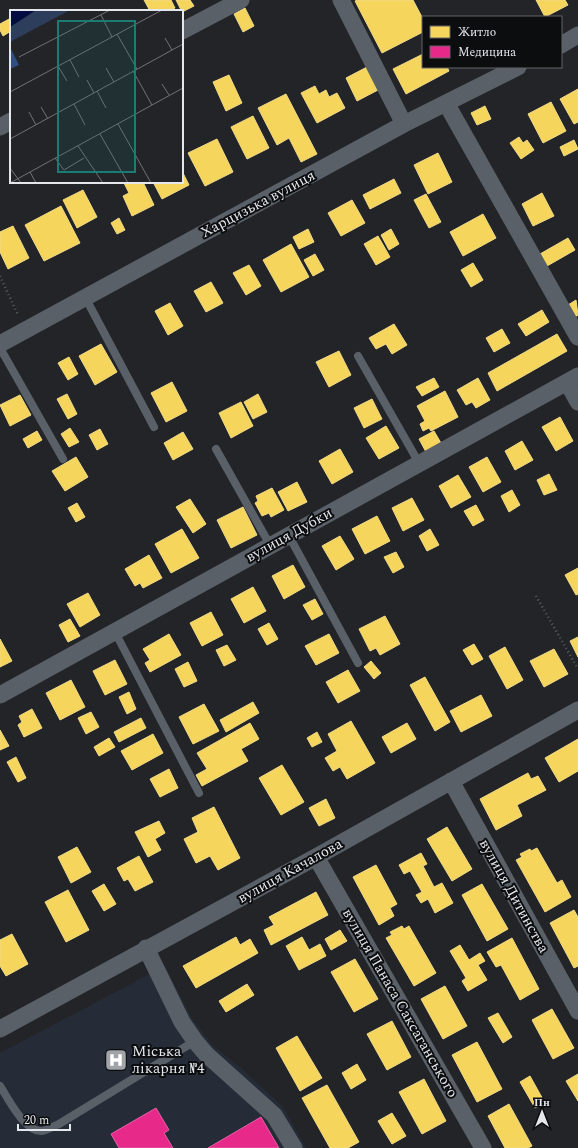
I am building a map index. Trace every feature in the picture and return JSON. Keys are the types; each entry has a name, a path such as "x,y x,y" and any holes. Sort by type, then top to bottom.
{"street":[{"path":"183,30 241,0"},
{"path":"342,0 404,124"},
{"path":"562,44 578,35"},
{"name":"Харцизька вулиця","path":"0,344 404,124 516,68"},
{"path":"446,103 578,337"},
{"path":"0,127 10,122"},
{"path":"572,379 578,402"},
{"name":"вулиця Дубки","path":"0,695 572,379"},
{"name":"вулиця Качалова","path":"0,1029 146,948 316,857 578,710"},
{"name":"вулиця Дитинства","path":"451,781 578,1011"},
{"name":"вулиця Панаса Саксаганського","path":"316,857 483,1148"},
{"path":"146,948 182,1022 195,1041 206,1054 274,1115 294,1148"}],"lane":[{"path":"85,297 154,427"},
{"path":"0,348 63,459"},
{"path":"358,356 419,463"},
{"path":"216,449 270,545"},
{"path":"289,536 358,663"},
{"path":"115,632 198,793"},
{"path":"0,1086 21,1119 31,1128 42,1131 59,1124 195,1041"}],"path":[{"path":"0,276 11,302 26,329"},
{"path":"536,596 578,669"}],"shaded area":[{"name":"Міська лікарня №4","path":"165,966 191,1017 213,1046 241,1068 283,1107 306,1148 0,1148 0,1053"}],"building: Житло":[{"path":"144,0 171,0 175,8 171,10 149,10"},
{"path":"176,0 190,0 194,6 183,12"},
{"path":"413,0 422,17 422,33 382,53 355,1"},
{"path":"536,0 565,0 568,5 544,16"},
{"path":"245,8 254,26 243,32 234,14"},
{"path":"10,19 10,32 3,36 0,30 0,24"},
{"path":"422,54 422,68 448,68 449,71 406,94 393,69"},
{"path":"367,67 378,90 357,101 346,78"},
{"path":"229,75 242,103 226,111 213,82"},
{"path":"315,86 319,94 326,90 329,97 337,93 345,108 317,123 301,93"},
{"path":"578,89 578,122 574,124 560,99"},
{"path":"286,94 317,154 301,162 289,138 277,145 258,108"},
{"path":"551,102 566,131 543,143 528,114"},
{"path":"485,106 491,119 477,125 471,113"},
{"path":"253,116 269,148 247,159 231,127"},
{"path":"519,137 523,143 527,140 534,150 521,159 510,143"},
{"path":"217,139 233,172 205,186 188,153"},
{"path":"574,140 578,149 564,156 560,147"},
{"path":"438,153 452,182 428,194 414,165"},
{"path":"183,173 189,185 162,199 154,183 183,183"},
{"path":"394,179 401,193 370,209 363,195"},
{"path":"124,183 143,183 154,205 132,216 123,196 129,193"},
{"path":"83,190 97,217 77,228 63,200"},
{"path":"542,193 554,216 533,226 522,204"},
{"path":"426,194 441,222 429,228 414,200"},
{"path":"352,200 365,223 341,236 328,213"},
{"path":"61,206 80,243 44,261 25,225"},
{"path":"483,214 496,238 463,256 450,232"},
{"path":"119,218 125,230 117,234 111,223"},
{"path":"13,226 29,258 8,269 0,252 0,232"},
{"path":"308,229 314,242 299,249 293,237"},
{"path":"391,229 399,244 389,250 381,235"},
{"path":"378,236 390,257 376,265 364,244"},
{"path":"568,238 575,250 547,266 540,254"},
{"path":"291,244 309,277 281,292 263,260"},
{"path":"315,254 324,270 313,276 304,260"},
{"path":"473,263 483,280 471,287 461,270"},
{"path":"249,265 261,286 246,295 233,273"},
{"path":"211,282 223,303 206,312 194,291"},
{"path":"576,300 578,315 575,317 568,305"},
{"path":"170,303 183,326 168,335 155,311"},
{"path":"542,310 549,322 526,336 518,324"},
{"path":"394,324 407,345 392,354 386,344 376,349 369,338"},
{"path":"502,329 510,343 494,352 486,338"},
{"path":"557,334 567,351 497,391 488,373"},
{"path":"101,344 117,372 95,385 79,356"},
{"path":"339,351 351,375 329,387 316,362"},
{"path":"69,357 78,374 68,380 58,363"},
{"path":"434,378 439,387 422,396 416,387"},
{"path":"478,378 490,400 476,408 472,402 466,405 457,390"},
{"path":"172,382 187,411 166,422 151,393"},
{"path":"445,391 458,417 431,431 429,428 423,431 420,424 425,421 417,406"},
{"path":"67,394 77,414 68,419 57,399"},
{"path":"258,394 267,412 253,419 244,402"},
{"path":"20,395 31,415 10,426 0,405"},
{"path":"372,399 382,419 364,428 354,408"},
{"path":"241,402 253,426 231,438 219,413"},
{"path":"560,417 573,441 556,451 542,427"},
{"path":"386,426 399,448 379,459 366,438"},
{"path":"70,428 79,442 69,447 61,434"},
{"path":"100,429 108,444 97,450 89,435"},
{"path":"37,431 42,440 28,448 23,439"},
{"path":"434,431 441,443 426,452 419,439"},
{"path":"183,432 193,449 173,460 164,443"},
{"path":"522,441 533,460 515,470 505,451"},
{"path":"340,449 353,472 332,484 319,461"},
{"path":"76,457 88,477 65,491 52,471"},
{"path":"487,457 501,482 483,492 469,467"},
{"path":"549,474 557,490 544,495 537,480"},
{"path":"458,475 471,497 451,508 439,486"},
{"path":"297,482 307,502 288,511 278,492"},
{"path":"272,488 284,510 271,517 269,513 262,516 255,503 258,501 256,496"},
{"path":"512,490 520,505 509,512 501,496"},
{"path":"412,498 424,520 403,531 392,508"},
{"path":"190,499 206,524 193,533 176,507"},
{"path":"77,503 85,517 76,522 68,508"},
{"path":"476,505 484,520 473,526 464,511"},
{"path":"243,507 257,535 231,548 217,520"},
{"path":"377,516 390,541 365,554 352,529"},
{"path":"182,529 199,558 171,573 155,544"},
{"path":"430,529 439,545 427,551 419,536"},
{"path":"340,536 354,559 336,570 322,546"},
{"path":"396,552 404,567 393,573 384,557"},
{"path":"149,555 162,578 143,588 140,583 135,586 125,569"},
{"path":"293,565 305,587 284,599 272,576"},
{"path":"578,568 578,594 576,595 565,575"},
{"path":"253,587 266,611 244,623 231,599"},
{"path":"88,593 100,615 80,627 67,604"},
{"path":"315,599 323,614 312,620 303,605"},
{"path":"211,612 223,635 202,646 190,623"},
{"path":"385,616 400,644 380,655 376,648 370,651 359,629"},
{"path":"70,619 80,636 68,642 59,625"},
{"path":"269,623 278,639 267,645 258,629"},
{"path":"169,634 181,655 150,672 145,663 150,660 143,649"},
{"path":"329,634 339,653 316,665 305,646"},
{"path":"578,637 578,657 570,641"},
{"path":"0,639 12,661 0,667"},
{"path":"474,644 483,659 472,665 463,650"},
{"path":"227,645 236,660 224,666 216,650"},
{"path":"505,647 523,680 507,689 489,656"},
{"path":"554,649 568,674 544,687 530,661"},
{"path":"115,660 127,684 105,695 93,671"},
{"path":"371,661 381,673 374,679 364,667"},
{"path":"188,662 197,681 184,687 175,669"},
{"path":"348,670 360,691 338,703 326,682"},
{"path":"425,677 450,722 435,731 410,685"},
{"path":"71,680 85,707 60,720 46,693"},
{"path":"129,692 136,709 127,714 119,697"},
{"path":"481,695 492,716 461,732 450,711"},
{"path":"253,702 259,713 226,732 220,720"},
{"path":"204,704 219,731 193,744 179,717"},
{"path":"32,709 42,728 24,737 18,725 22,722 19,716"},
{"path":"91,712 99,727 86,734 78,718"},
{"path":"141,718 146,728 119,742 114,732"},
{"path":"351,721 375,763 347,779 340,767 333,771 325,758 337,751 328,734"},
{"path":"250,723 259,739 241,749 248,761 202,786 196,775 207,769 197,753"},
{"path":"407,723 416,739 391,753 382,737"},
{"path":"0,730 9,746 0,750"},
{"path":"317,732 322,742 312,747 307,738"},
{"path":"153,734 163,753 132,770 121,751"},
{"path":"109,738 115,747 99,756 94,747"},
{"path":"578,739 578,771 559,782 545,758"},
{"path":"16,757 26,778 18,782 7,762"},
{"path":"282,765 304,802 281,815 259,778"},
{"path":"169,769 178,788 160,797 150,779"},
{"path":"528,773 531,779 538,776 546,790 517,805 522,816 496,830 480,799"},
{"path":"326,799 335,818 319,826 309,808"},
{"path":"214,807 240,858 218,870 210,856 196,863 184,839 198,832 192,818"},
{"path":"159,821 165,833 155,839 161,850 148,857 135,832"},
{"path":"447,827 472,869 452,881 427,839"},
{"path":"77,847 91,872 71,883 58,857"},
{"path":"537,848 557,883 562,880 571,897 545,912 516,860 522,857 520,854 530,849 531,851"},
{"path":"421,853 427,864 423,866 434,887 442,883 453,903 435,913 428,899 421,903 416,895 422,892 410,871 404,874 399,865"},
{"path":"139,856 153,882 135,891 128,879 124,881 117,868"},
{"path":"376,865 397,904 390,908 394,916 379,925 353,877"},
{"path":"104,884 116,904 104,911 92,891"},
{"path":"482,884 508,929 487,941 462,895"},
{"path":"68,890 89,930 66,942 45,902"},
{"path":"316,892 328,915 271,945 264,930 274,925 269,917"},
{"path":"574,910 578,917 578,966 574,968 550,923"},
{"path":"402,926 404,929 409,926 436,973 414,986 386,938 392,935 390,932"},
{"path":"340,930 347,941 331,950 325,939"},
{"path":"12,934 28,964 6,976 0,966 0,940"},
{"path":"236,937 240,945 250,939 258,953 196,988 183,966"},
{"path":"302,937 309,950 320,944 326,956 299,970 286,946"},
{"path":"512,938 539,989 520,1000 501,965 496,967 487,952"},
{"path":"460,945 469,960 480,953 485,961 478,965 487,980 468,991 462,981 466,978 450,951"},
{"path":"355,959 378,999 354,1012 331,972"},
{"path":"247,984 254,995 226,1012 219,1001"},
{"path":"445,986 467,1026 443,1039 421,999"},
{"path":"552,1009 574,1048 553,1059 532,1020"},
{"path":"498,1013 512,1037 503,1043 488,1018"},
{"path":"392,1021 411,1057 387,1070 367,1034"},
{"path":"297,1036 322,1078 300,1091 276,1048"},
{"path":"477,1042 502,1089 477,1102 452,1055"},
{"path":"357,1064 366,1080 351,1089 342,1073"},
{"path":"578,1074 578,1101 566,1081"},
{"path":"530,1076 545,1103 535,1108 520,1082"},
{"path":"424,1079 446,1121 422,1134 399,1092"},
{"path":"327,1085 359,1142 348,1148 330,1148 302,1098"},
{"path":"509,1104 532,1146 528,1148 505,1148 488,1116"},
{"path":"392,1113 406,1136 392,1144 378,1121"}],"building: Медицина":[{"path":"156,1108 169,1130 164,1133 173,1148 119,1148 111,1134"},
{"path":"261,1117 279,1148 208,1148"}],"place":[{"name":"Міська лікарня №4","path":"116,1060"}]}
